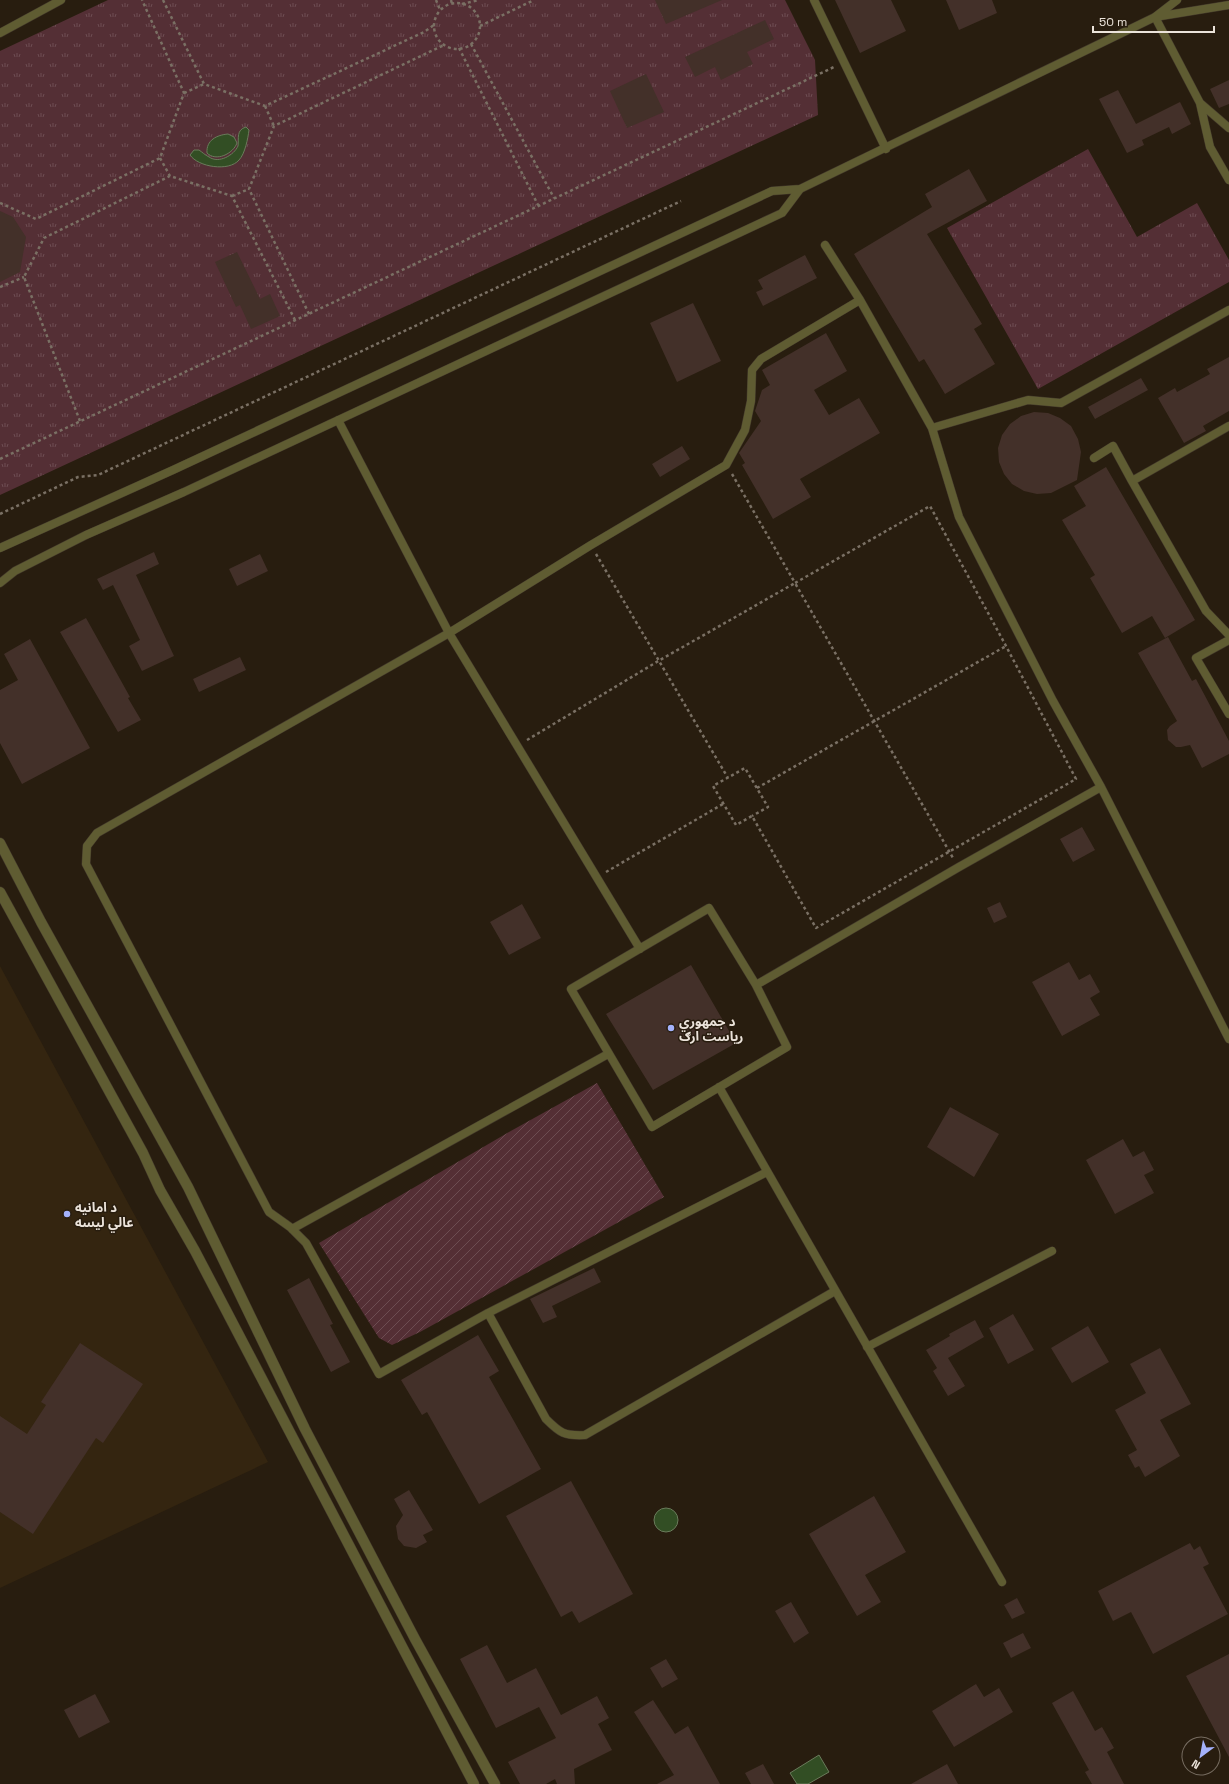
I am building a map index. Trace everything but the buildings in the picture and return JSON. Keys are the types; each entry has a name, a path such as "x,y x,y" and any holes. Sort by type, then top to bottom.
{"street":[{"path":"0,843 41,922 185,1180 305,1429 415,1639 494,1784"},
{"path":"0,892 143,1153 160,1190 196,1252 474,1784"},
{"path":"244,1344 260,1338"}],"lane":[{"path":"0,33 62,0"},
{"path":"814,0 886,149"},
{"path":"0,548 188,464 772,191 800,189 886,149 1154,17 1177,0"},
{"path":"1154,17 1229,5"},
{"path":"1154,17 1200,103 1210,147 1229,180"},
{"path":"1200,103 1229,128"},
{"path":"0,582 15,571 86,535 184,492 782,213 800,189"},
{"path":"825,245 860,300 932,428 959,517 1053,701 1101,787 1229,1039"},
{"path":"767,1172 488,1313 379,1374 306,1242 292,1229 269,1212 86,864 87,846 97,833 449,633 591,545 726,465 745,430 751,401 752,370 761,359 860,300"},
{"path":"932,428 1028,400 1061,403 1229,310"},
{"path":"338,420 449,633 640,949"},
{"path":"1132,481 1229,426"},
{"path":"1094,458 1113,446 1206,611 1229,635"},
{"path":"1229,640 1196,658 1229,714"},
{"path":"756,985 959,866 1101,787"},
{"path":"709,908 756,985 787,1047 652,1127 571,989 709,908"},
{"path":"292,1229 608,1054"},
{"path":"719,1087 1002,1582"},
{"path":"867,1347 1052,1251"},
{"path":"488,1313 546,1419 559,1432 570,1436 584,1435 835,1291"}],"path":[{"path":"0,204 36,219 160,158 184,93 142,0"},
{"path":"163,0 204,84"},
{"path":"436,0 440,10"},
{"path":"451,0 452,4"},
{"path":"461,4 469,7 476,14 480,26 479,34 471,44 464,48 452,49 444,46 436,36 434,25 436,17 440,10 452,4 461,4 479,0"},
{"path":"480,26 534,0"},
{"path":"184,93 204,84 265,106 424,32 434,25"},
{"path":"471,44 554,198"},
{"path":"160,158 170,176 232,196 249,189 274,126 444,46"},
{"path":"459,48 538,205"},
{"path":"0,459 844,62"},
{"path":"265,106 274,126"},
{"path":"0,287 24,277 44,238 170,176"},
{"path":"249,189 309,314"},
{"path":"232,196 295,320"},
{"path":"0,514 78,477 98,475 681,201"},
{"path":"24,277 80,421"},
{"path":"726,465 959,866"},
{"path":"518,746 660,660 930,506 1076,779 816,928 752,816"},
{"path":"591,545 728,778"},
{"path":"757,788 1006,646"},
{"path":"746,768 757,788 768,807 736,825 713,786 746,768"},
{"path":"597,877 723,804"}],"shaded area":[{"path":"246,127 249,130 245,150 239,160 234,164 221,167 206,165 200,163 190,155 194,150 199,150 213,159 217,160 226,158 238,146 239,132"},
{"path":"228,134 234,137 237,143 232,150 224,156 219,157 211,156 207,153 208,145 213,139"},
{"name":"د امانیه عالي لیسه","path":"0,966 268,1462 0,1588"},
{"path":"666,1508 671,1509 677,1515 677,1525 671,1531 666,1532 661,1531 655,1525 654,1520 655,1515 661,1509"},
{"path":"819,1755 829,1772 808,1784 797,1784 790,1773"}],"green space":[{"path":"108,0 785,0 815,60 818,115 0,495 0,51"},
{"path":"1088,149 1137,237 1197,203 1229,260 1229,282 1038,389 947,228"},
{"path":"597,1083 664,1197 420,1332 392,1345 379,1338 319,1243 509,1132"}],"place":[{"name":"د جمهوري ریاست ارګ","path":"671,1028"},
{"name":"د امانیه عالي لیسه","path":"67,1214"}]}
